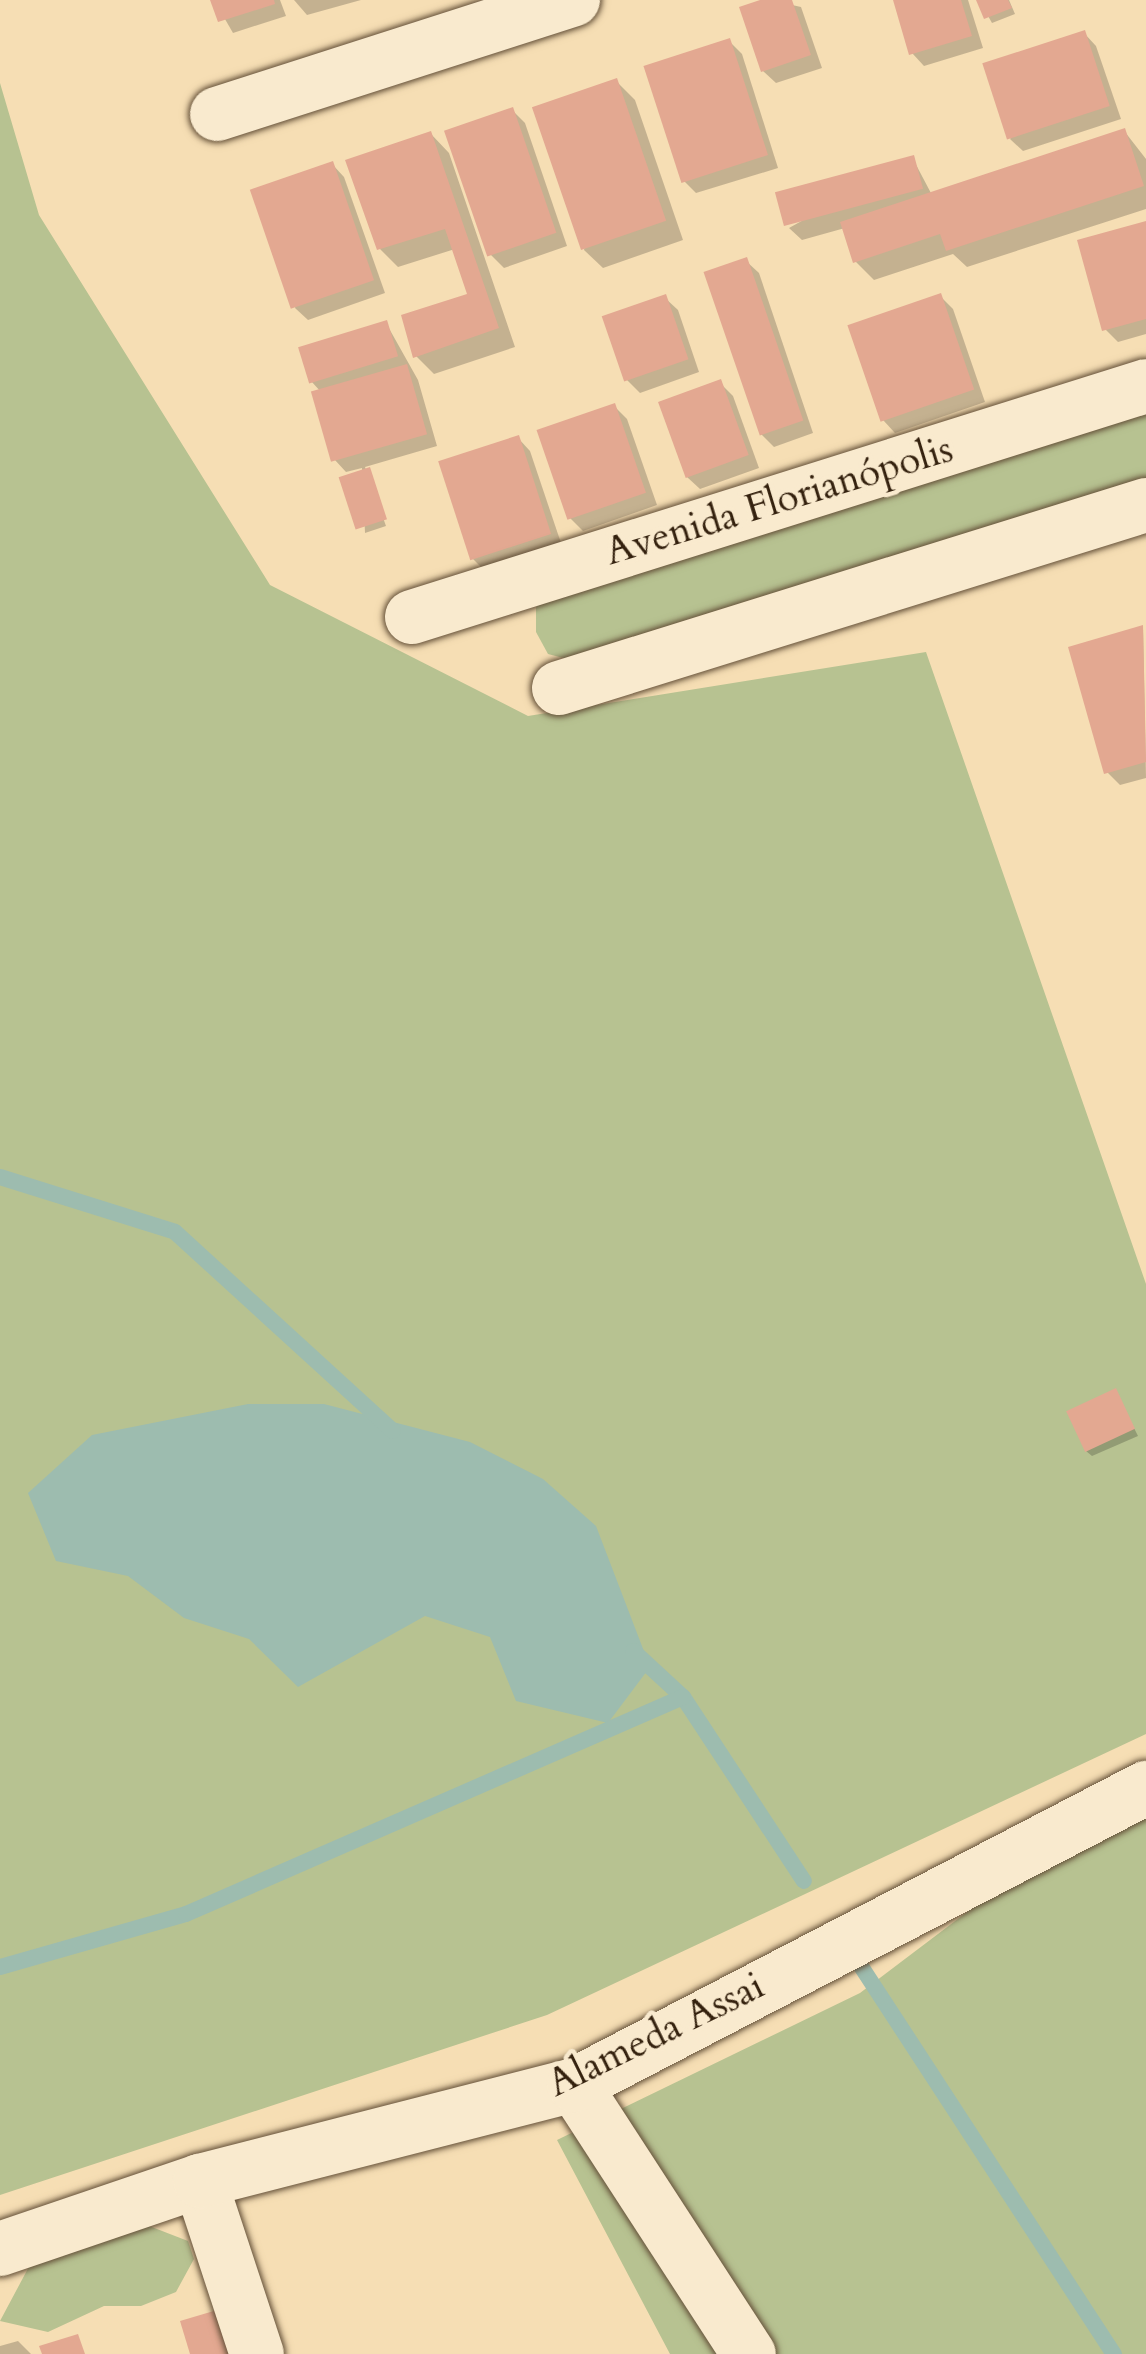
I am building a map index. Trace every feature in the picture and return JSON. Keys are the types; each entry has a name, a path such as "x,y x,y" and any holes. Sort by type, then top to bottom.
{"street":[{"path":"217,114 574,0"},
{"name":"Avenida Florianópolis","path":"412,617 1146,386"},
{"path":"559,688 1146,505"},
{"name":"Alameda Assai","path":"0,2249 200,2181 574,2085 1146,1788"},
{"path":"574,2085 749,2354"},
{"path":"200,2181 257,2354"}],"green space":[{"path":"0,83 39,215 270,585 528,716 926,652 1146,1284 1146,1734 547,2015 0,2195"},
{"path":"1146,409 1146,482 571,660 548,654 536,632 536,607 555,594"},
{"path":"1146,1816 1146,2354 670,2354 557,2140 860,1993 1008,1881"},
{"path":"144,2224 188,2241 194,2259 176,2292 141,2306 104,2306 48,2332 0,2321 32,2261"}],"shaded area":[{"path":"248,1404 324,1404 470,1442 543,1479 596,1526 650,1667 608,1723 516,1701 490,1637 425,1616 298,1687 249,1639 184,1618 128,1576 56,1561 28,1493 92,1435"}],"building":[{"path":"210,0 274,0 275,4 218,22"},
{"path":"760,0 792,0 811,55 761,72 739,7"},
{"path":"893,0 961,0 972,36 909,55"},
{"path":"976,0 1008,0 1012,8 984,19"},
{"path":"1085,30 1110,106 1007,139 982,63"},
{"path":"730,38 768,155 681,183 643,66"},
{"path":"617,78 666,221 581,250 532,107"},
{"path":"513,107 556,233 487,257 444,131"},
{"path":"1125,128 1144,186 946,251 940,234 853,263 840,222"},
{"path":"431,131 499,328 413,358 401,315 467,294 445,229 377,250 345,160"},
{"path":"914,155 923,189 784,226 775,192"},
{"path":"333,161 374,280 291,309 250,190"},
{"path":"1146,221 1146,319 1102,331 1077,240"},
{"path":"747,257 803,421 760,436 704,272"},
{"path":"941,293 974,389 881,422 847,325"},
{"path":"666,294 688,359 624,381 602,316"},
{"path":"387,320 398,356 309,384 298,347"},
{"path":"407,364 427,434 331,462 311,392"},
{"path":"721,379 749,455 686,478 658,402"},
{"path":"615,403 646,493 567,520 537,430"},
{"path":"519,435 551,534 470,560 438,461"},
{"path":"370,467 387,519 356,530 339,477"},
{"path":"1143,625 1146,762 1104,774 1068,647"},
{"path":"1116,1388 1135,1429 1085,1452 1066,1411"},
{"path":"234,2305 248,2354 190,2354 180,2321"},
{"path":"78,2334 85,2354 42,2354 39,2346"}],"waterway":[{"path":"0,1177 175,1232 393,1431"},
{"path":"633,1651 683,1697 804,1881"},
{"path":"0,1967 186,1914 683,1697"},
{"path":"853,1954 1114,2354"}]}
